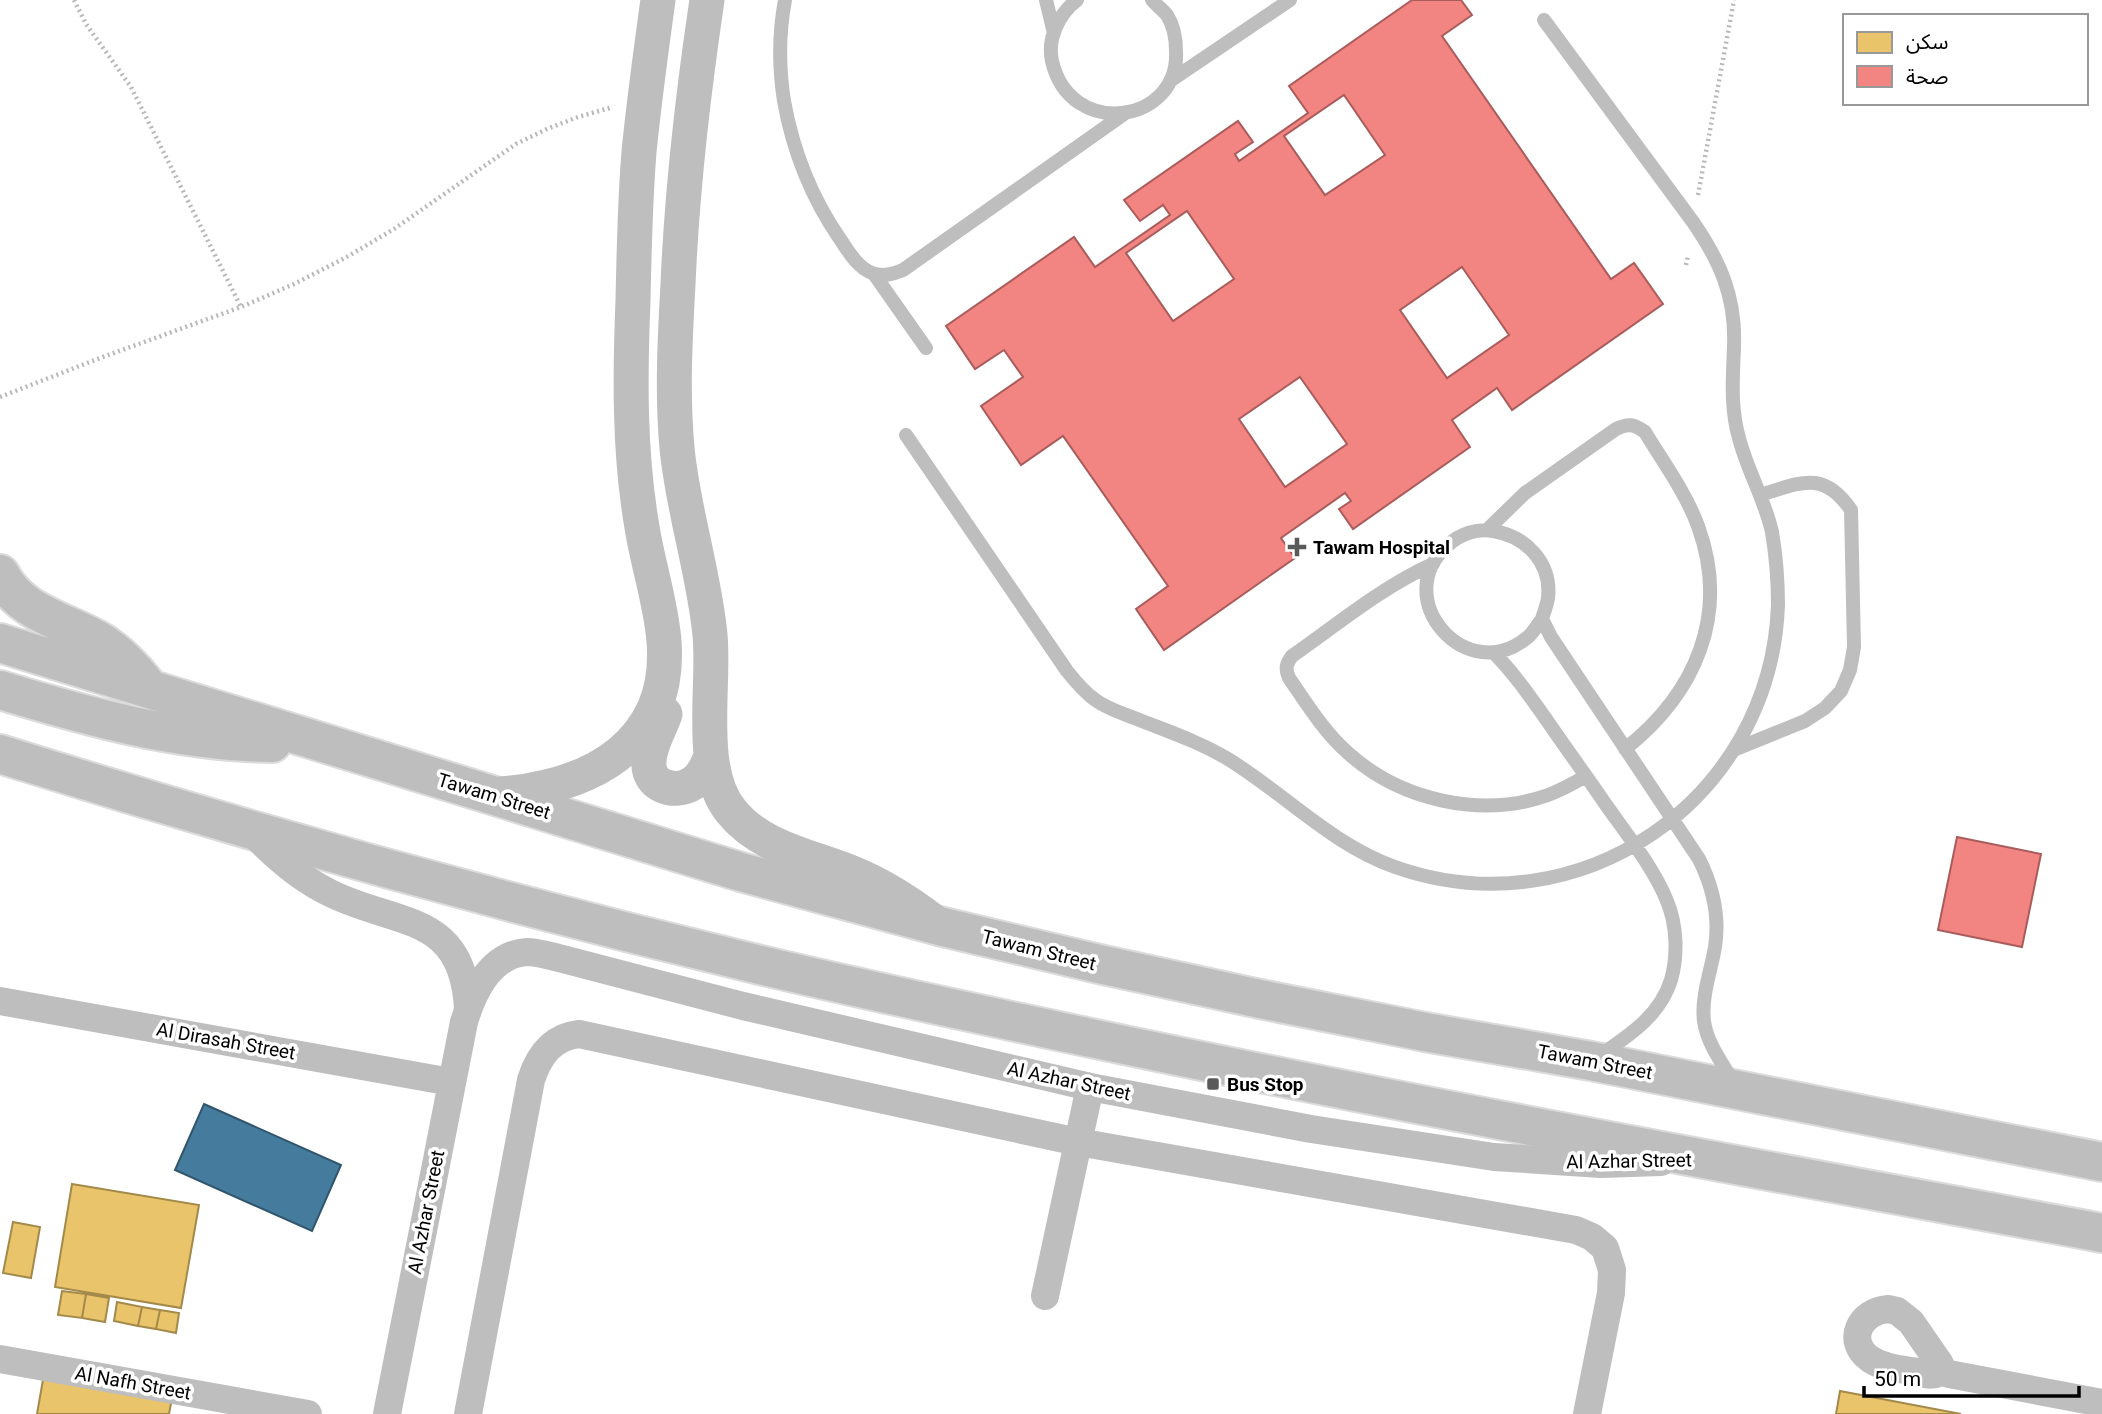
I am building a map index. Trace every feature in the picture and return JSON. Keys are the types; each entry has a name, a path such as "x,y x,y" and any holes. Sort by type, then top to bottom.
{"main road":[{"path":"0,573 14,593 29,606 46,617 84,633 122,657 152,691"},
{"name":"Tawam Street","path":"0,643 741,872 939,926 1259,999 1591,1061 2102,1162"},
{"path":"0,690 81,715 174,735 245,742 316,742"},
{"path":"2,755 250,830 495,898 781,970 1224,1066 2102,1233"}],"street":[{"path":"489,795 535,790 590,773 610,761 628,746 642,729 654,708 661,687 664,643 662,621 645,550 636,495 630,418 639,155 658,0"},
{"path":"707,0 689,128 679,246 674,398 677,450 684,496 707,607 710,640 711,756 716,780 730,810 763,838 883,886 939,926"},
{"path":"664,643 671,662 672,681 665,714 650,754 650,771 660,785 668,788 687,787 702,775 711,756"},
{"name":"Al Azhar Street","path":"250,830 276,857 311,883 348,901 415,923 441,939 451,950 465,978 468,1010"},
{"name":"Al Azhar Street","path":"387,1414 451,1082 468,1010 477,989 492,968 502,960 528,952 743,1006 1090,1087 1311,1129 1494,1157 1601,1164 1707,1159"},
{"name":"Al Dirasah Street","path":"0,1001 451,1082"},
{"path":"468,1414 531,1080 548,1046 568,1035 590,1035 1078,1142 1568,1227 1592,1237 1605,1248 1611,1262 1613,1278 1587,1414"},
{"path":"1045,1296 1090,1087"},
{"name":"Al Nafh Street","path":"0,1359 307,1414"},
{"path":"1940,1371 2102,1403"}],"lane":[{"path":"785,0 780,56 784,99 793,141 807,182 827,220 851,256 874,274 926,348"},
{"path":"1046,0 1054,33"},
{"path":"1077,0 1062,16 1054,33 1051,54 1055,75 1066,93 1083,107 1103,113 1124,114"},
{"path":"1152,0 1167,16 1176,37 1177,59 1170,81"},
{"path":"874,274 890,275 903,270 1124,114 1143,107 1158,96 1170,81 1290,0"},
{"path":"906,435 1080,687 1112,710 1212,750 1261,781 1334,837 1364,853 1395,867 1462,882 1531,881 1598,864 1673,820 1709,784 1736,749 1765,679 1774,642 1778,605 1772,531 1738,437 1733,406 1733,311 1721,269 1712,249 1693,222 1544,20"},
{"path":"1487,530 1525,492 1616,429 1626,424 1636,425 1645,432 1698,524 1707,560 1710,596 1706,632 1694,666 1676,698 1644,733 1625,749"},
{"path":"1736,749 1805,721 1825,708 1842,691 1850,670 1854,647 1851,510 1839,493 1822,484 1803,482 1759,495"},
{"path":"1487,530 1508,533 1526,543 1539,558 1547,578 1548,598 1542,618 1530,635 1513,646 1493,652 1477,651 1448,638 1437,626 1430,612 1427,595 1428,580 1440,553 1450,543 1474,532 1487,530"},
{"path":"1433,564 1389,587 1287,662 1289,678 1326,731 1348,754 1392,783 1432,798 1463,804 1526,802 1565,788 1586,776"},
{"path":"1542,618 1573,673 1699,859 1713,893 1717,929 1703,1018 1707,1036 1738,1091"},
{"path":"1493,652 1518,680 1634,845 1660,885 1673,918 1675,953 1671,979 1662,1000 1650,1016 1629,1035 1591,1061"}],"path":[{"path":"74,0 86,24 131,87 241,307"},
{"path":"1686,265 1734,0"},
{"path":"0,397 241,307 294,284 404,223 488,162 526,139 578,117 644,102"}],"building: سكن":[{"path":"72,1184 199,1205 181,1308 55,1287"},
{"path":"13,1222 40,1227 31,1278 3,1273"},
{"path":"62,1291 86,1294 82,1318 58,1315"},
{"path":"86,1294 109,1298 105,1322 82,1318"},
{"path":"117,1302 142,1307 138,1326 114,1321"},
{"path":"142,1307 160,1310 156,1329 138,1326"},
{"path":"160,1310 179,1313 176,1333 156,1329"},
{"path":"44,1374 172,1398 169,1414 37,1414"},
{"path":"1840,1391 1961,1414 1836,1414"}],"building: صحة":[{"path":"1412,0 1461,0 1472,15 1442,36 1611,279 1634,263 1663,304 1512,410 1497,388 1452,420 1470,447 1353,529 1339,509 1351,501 1345,493 1281,538 1295,558 1164,650 1136,609 1168,586 1063,436 1021,465 981,406 1023,377 1004,350 975,369 946,326 1074,237 1095,267 1170,215 1163,205 1140,221 1124,200 1238,121 1253,142 1235,154 1239,161 1308,113 1289,86","holes":["1344,95 1385,155 1325,195 1284,136","1187,211 1234,279 1173,321 1126,253","1462,267 1509,335 1447,378 1400,310","1300,377 1347,444 1285,487 1239,419"]},
{"path":"1957,837 2041,854 2022,947 1938,930"}],"building: مرافق عامة":[{"path":"204,1104 341,1165 312,1231 175,1170"}],"place":[{"name":"Tawam Hospital","path":"1297,547"},
{"name":"Bus Stop","path":"1213,1084"}]}
